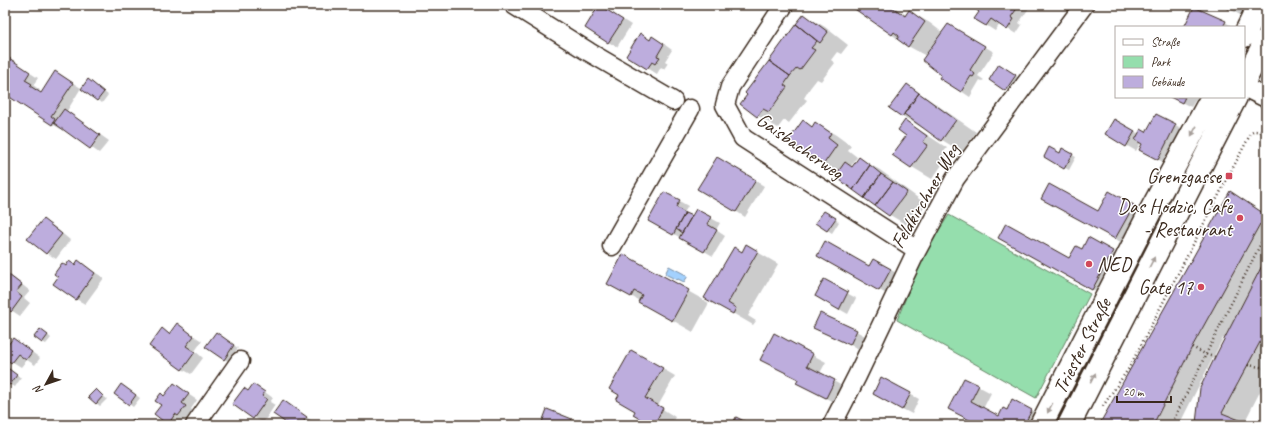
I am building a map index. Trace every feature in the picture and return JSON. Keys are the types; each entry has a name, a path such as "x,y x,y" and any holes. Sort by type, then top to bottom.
{"main road":[{"path":"1245,34 1259,5"},
{"path":"1245,80 1266,40"},
{"name":"Triester Straße","path":"1041,425 1151,210 1211,98"},
{"name":"Triester Straße","path":"1069,425 1235,98"}],"street":[{"path":"514,5 589,52 673,101"},
{"name":"Gaisbacherweg","path":"784,5 730,87 725,106 743,138 917,250"},
{"name":"Feldkirchner Weg","path":"832,425 917,250 955,179 1084,5"},
{"path":"1245,88 1266,98"},
{"path":"612,246 690,109"},
{"path":"194,425 240,361"}],"path":[{"path":"1103,406 1129,368 1252,133 1256,131 1266,132"},
{"path":"1167,425 1173,421 1265,238 1266,233"},
{"path":"1192,347 1207,355 1215,357"},
{"path":"1248,365 1266,368"},
{"path":"1173,421 1177,425"}],"green space":[{"path":"949,215 1090,294 1036,398 897,320 917,270 931,242"}],"water":[{"path":"669,266 688,276 684,282 665,274"}],"building":[{"path":"599,5 623,20 608,43 585,28"},
{"path":"849,5 889,5 905,16 909,10 925,22 908,47 897,39 899,36 894,32 892,35"},
{"path":"974,5 1015,5 1018,7 1011,17 1014,19 1007,30 991,19 986,26 974,19 979,12 973,7"},
{"path":"1221,5 1231,5 1229,9"},
{"path":"1194,7 1226,21 1224,26 1184,26"},
{"path":"804,14 828,32 820,43 796,24"},
{"path":"796,24 817,41 811,48 815,50 800,70 797,68 790,76 769,61"},
{"path":"948,24 985,46 970,70 975,74 973,77 971,76 961,92 939,78 941,75 922,60"},
{"path":"640,33 650,40 652,36 664,44 657,56 660,57 655,64 652,62 647,69 626,56"},
{"path":"9,58 30,72 25,80 32,84 30,86 41,93 55,71 73,83 51,116 55,119 52,125 5,94 5,64"},
{"path":"769,61 790,76 784,85 787,87 769,112 763,109 757,117 740,104 747,95 745,93"},
{"path":"999,64 1016,75 1005,91 989,80"},
{"path":"88,79 104,92 97,101 81,89"},
{"path":"907,84 919,93 902,117 889,108"},
{"path":"919,93 956,120 941,141 904,114"},
{"path":"1172,98 1184,98 1182,103"},
{"path":"64,109 100,135 90,149 54,123"},
{"path":"1156,114 1176,124 1158,160 1139,150 1142,144 1135,140 1141,129 1146,132"},
{"path":"1114,119 1135,131 1126,147 1105,134"},
{"path":"803,120 812,127 815,122 831,133 828,138 837,145 823,165 788,141"},
{"path":"905,120 927,136 923,142 928,145 911,168 892,155 906,136 898,130"},
{"path":"1049,147 1060,153 1062,148 1073,154 1064,169 1044,157"},
{"path":"717,157 756,180 736,212 697,189"},
{"path":"859,157 870,165 853,190 835,176 845,162 852,167"},
{"path":"870,165 881,174 864,198 853,190"},
{"path":"881,174 893,182 875,206 864,198"},
{"path":"893,182 907,192 889,216 875,206"},
{"path":"1049,184 1098,211 1109,191 1134,205 1115,239 1041,199"},
{"name":"Gate 17","path":"1230,191 1266,215 1266,227 1260,224 1192,347 1153,425 1099,425"},
{"path":"664,192 680,200 676,207 685,213 673,235 648,221"},
{"path":"696,209 711,217 707,224 717,230 704,252 679,238"},
{"path":"824,211 836,218 827,231 815,223"},
{"path":"685,213 692,216 682,233 676,229"},
{"path":"43,219 62,234 46,254 27,239"},
{"path":"1006,223 1069,258 1076,246 1082,249 1088,237 1113,251 1092,290 998,238"},
{"path":"825,241 869,266 873,259 891,269 879,291 817,256"},
{"path":"746,244 758,251 728,303 736,308 733,314 704,298 734,247 742,252"},
{"path":"623,254 689,290 672,321 638,302 642,295 634,291 631,297 607,284"},
{"name":"Gate 17","path":"1266,258 1266,331 1222,413 1252,425 1199,425 1196,423 1200,388"},
{"path":"78,260 95,273 76,300 53,284 58,277 54,274 62,263 66,266 69,261 75,265"},
{"path":"5,272 22,285 16,292 22,297 11,312 5,307"},
{"path":"824,279 848,292 839,310 815,296"},
{"path":"820,313 857,330 850,345 813,328"},
{"path":"177,323 194,336 186,346 195,352 182,370 149,346 162,328 169,334"},
{"path":"40,329 48,335 42,343 34,337"},
{"path":"216,332 234,345 224,360 205,347"},
{"path":"774,333 813,354 807,366 835,380 826,398 796,383 798,379 760,360"},
{"path":"13,338 32,352 26,360 18,354 11,363 5,358 5,349"},
{"path":"631,350 663,368 645,398 663,408 654,425 650,425 633,415 635,411 616,400 619,395 609,389"},
{"path":"5,366 17,375 10,385 5,382"},
{"path":"881,377 911,393 902,410 873,394"},
{"path":"964,378 979,385 971,401 999,416 1003,408 1007,410 1012,399 1032,410 1024,425 979,425 948,409"},
{"path":"174,383 189,394 182,403 186,406 178,416 175,414 168,425 154,414 161,405 155,401 161,393 164,396"},
{"path":"121,384 136,395 129,405 114,394"},
{"path":"253,384 265,392 262,396 267,399 253,419 232,404 244,388 248,391"},
{"path":"96,389 103,396 96,404 88,397"},
{"path":"283,400 307,417 301,425 289,425 273,414"},
{"path":"547,409 572,419 570,425 541,425"},
{"path":"736,417 752,425 732,425"},
{"path":"133,419 141,425 128,425"}],"place":[{"name":"Grenzgasse","path":"1229,176"},
{"name":"Das Hodzic, Cafe - Restaurant","path":"1240,218"},
{"name":"NED","path":"1089,264"},
{"name":"Gate 17","path":"1201,287"}]}
